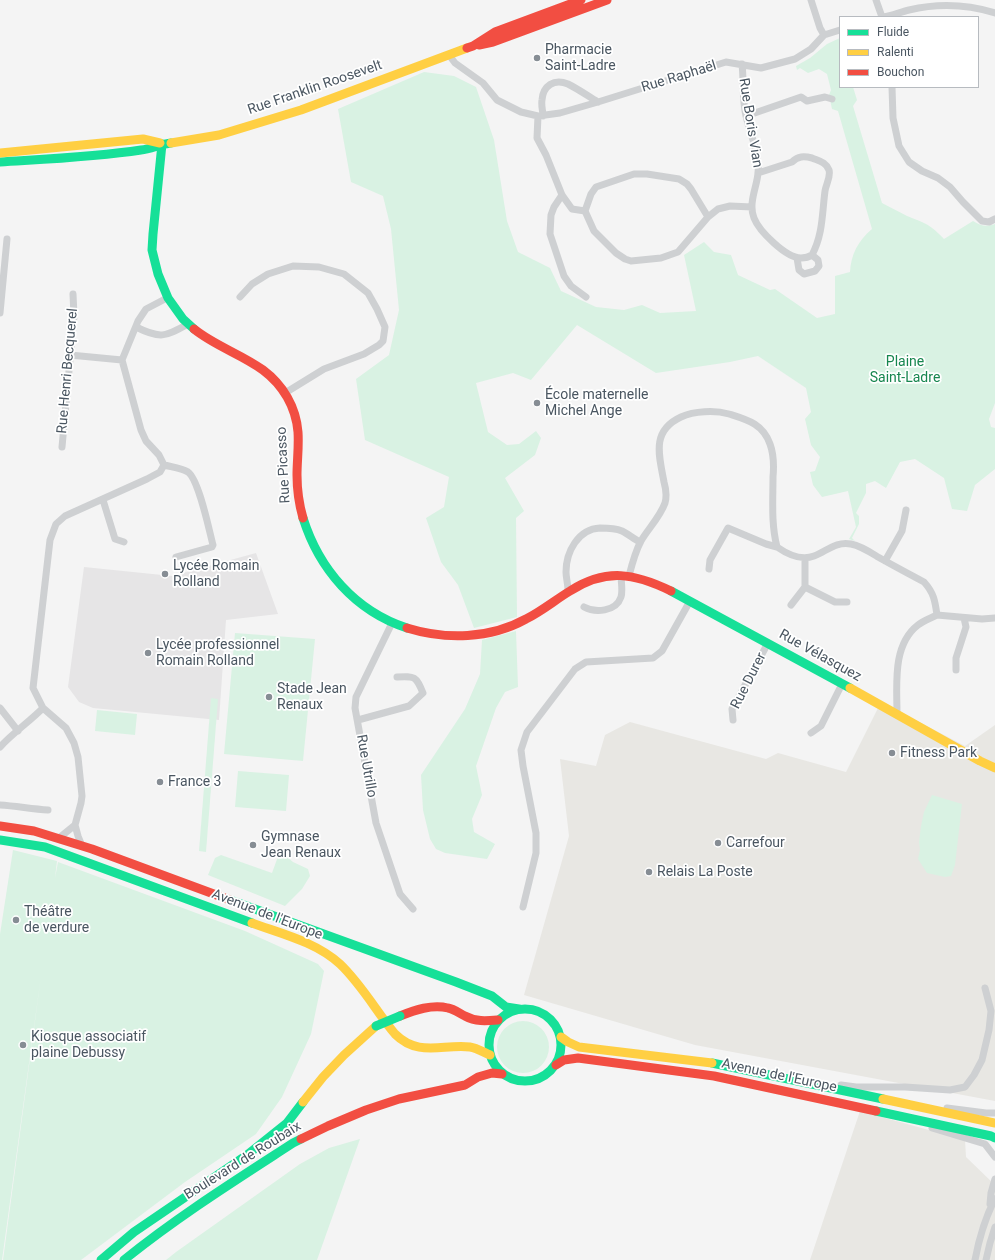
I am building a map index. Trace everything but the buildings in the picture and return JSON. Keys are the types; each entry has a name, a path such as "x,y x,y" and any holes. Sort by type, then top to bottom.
{"main road":[{"path":"473,46 496,32 581,0"},
{"path":"473,46 493,42 607,0"},
{"name":"Rue Franklin Roosevelt","path":"0,162 56,159 143,150 162,144 219,135 301,110 473,46"},
{"name":"Rue Franklin Roosevelt","path":"0,153 143,140 162,144"},
{"name":"Rue Picasso","path":"162,144 152,249 156,269 167,298 195,331 273,377 285,393 294,411 299,430 297,476 301,512 305,527 324,564 344,588 367,608 392,623 407,629 437,635 466,636 499,630 526,619 568,590 592,579 612,575 625,575"},
{"name":"Rue Vélasquez","path":"625,575 652,582 690,601 995,768"},
{"name":"Avenue de l'Europe","path":"0,826 34,831 82,846 456,982 492,996 506,1007 519,1009"},
{"name":"Avenue de l'Europe","path":"0,840 25,843 57,852 304,942 324,952 340,965 402,1040 412,1046 435,1049 476,1048 490,1056"},
{"name":"Boulevard de Roubaix","path":"101,1260 134,1232 247,1156 287,1123 323,1077 344,1055 376,1026 413,1011 437,1006 449,1008 471,1019 481,1022 498,1020"},
{"path":"519,1009 534,1010 543,1013 555,1024 561,1037 561,1052 556,1065 547,1075 534,1081 521,1082 502,1074 490,1056 489,1040 498,1020 508,1013 519,1009"},
{"name":"Avenue de l'Europe","path":"561,1037 579,1047 717,1064 805,1084 995,1123"},
{"name":"Avenue de l'Europe","path":"556,1065 564,1060 578,1058 714,1076 884,1112 995,1138"},
{"name":"Boulevard de Roubaix","path":"124,1260 151,1238 214,1194 293,1143 366,1110 399,1099 464,1085 478,1077 492,1073 502,1074"}],"street":[{"path":"811,0 820,28 824,35 839,30"},
{"path":"876,0 884,16"},
{"path":"888,16 910,9 948,2 976,7 995,13"},
{"name":"Rue Raphaël","path":"449,55 455,63 483,83 497,100 521,112 541,116 560,113 598,102 726,62 761,68 795,59 811,49 824,35"},
{"name":"Rue Boris Vian","path":"742,64 743,96 746,116 758,164 758,173 752,207"},
{"path":"585,211 572,209 562,195 546,155 537,138 543,93 553,82 562,82 569,85 598,102"},
{"path":"892,88 893,118 899,146 909,162 922,171 938,178 950,187 982,221 989,222 995,219"},
{"path":"746,116 801,97 807,100 825,96 832,99"},
{"path":"708,217 692,189 686,184 679,180 647,174 634,174 596,187 591,194 585,211 594,231 616,252 625,259 631,261 661,258 678,252 708,217 718,209 730,206 752,207 754,217 766,237 797,258 802,258 814,252 821,233 826,190 830,174 829,168 825,163 804,156 795,158 792,162 758,173"},
{"path":"562,195 554,207 551,216 550,234 564,276 571,286 586,297"},
{"path":"0,312 7,239"},
{"path":"797,258 799,270 804,274 815,271 819,266 814,252"},
{"path":"240,297 252,284 268,274 293,266 319,267 344,274 368,293 377,309 385,327 383,341 379,345 364,354 324,369 285,393"},
{"name":"Rue Henri Becquerel","path":"62,447 74,316 73,294"},
{"path":"167,298 146,309 136,327 122,360 141,430 146,441 159,455 164,465 188,472 193,478 197,487 213,545 210,549 176,557"},
{"path":"136,327 150,334 160,336 173,333 188,324"},
{"path":"70,355 122,360"},
{"path":"584,607 589,610 598,611 612,607 621,597 625,575 640,542 661,511 665,502 666,491 658,448 661,436 666,427 686,414 724,412 756,424 763,430 771,446 774,458 773,525 777,547"},
{"path":"82,846 75,825 82,796 78,757 74,743 66,728 43,708 33,688 52,532 56,524 65,516 158,474 164,465"},
{"path":"103,500 115,539 124,542"},
{"path":"885,561 902,531 906,510"},
{"path":"568,590 566,571 569,553 576,539 587,531 597,528 609,528 621,531 640,542"},
{"path":"709,569 710,560 728,528 777,547 784,552 805,558 814,556 834,545 844,543 858,546 924,582 931,590 937,614"},
{"path":"791,605 804,587 805,558"},
{"path":"804,587 835,602 847,602"},
{"path":"523,907 536,853 536,833 521,750 527,732 575,669 586,662 653,658 662,651 690,601"},
{"path":"897,714 900,655 904,643 918,625 937,614 964,618 995,618"},
{"path":"956,670 956,658 966,627 964,618"},
{"name":"Rue Utrillo","path":"392,623 356,696 355,708 376,823 400,894 413,909"},
{"name":"Rue Durer","path":"732,720 732,709 768,643"},
{"path":"358,720 409,706 422,693 418,681 411,676 397,677"},
{"path":"811,733 821,726 842,684"},
{"path":"0,708 18,731"},
{"path":"0,747 43,708"},
{"path":"0,805 48,810"},
{"path":"59,838 75,825"},
{"name":"Avenue de l'Europe","path":"805,1084 950,1090 965,1087 974,1076 982,1060 989,1030 989,1000 985,988"},
{"path":"916,1107 933,1107 995,1113"},
{"path":"884,1112 923,1126 985,1144 995,1157"},
{"path":"990,1209 991,1193 995,1179"},
{"path":"975,1260 979,1240 995,1199"},
{"path":"986,1260 995,1227"}],"shaded area":[{"name":"Lycée professionnel Romain Rolland","path":"256,553 278,614 226,620 219,720 93,708 79,702 68,687 84,567 172,576"},
{"path":"881,702 965,746 995,725 995,1101 695,1045 524,995 569,836 560,759 596,766 605,735 630,722 766,759 778,753 846,772"},
{"path":"860,1111 965,1140 966,1157 995,1185 995,1260 810,1260"}],"green space":[{"name":"Plaine Saint-Ladre","path":"839,38 839,88 853,88 857,100 853,106 882,203 907,216 927,224 944,239 973,221 984,226 995,224 995,403 989,419 991,427 995,428 995,469 975,485 967,511 952,509 944,478 915,459 900,462 886,488 875,481 866,484 866,493 856,513 859,516 859,524 852,538 855,541 849,539 856,527 848,491 822,497 813,485 810,472 815,471 820,457 811,445 805,419 811,412 806,388 758,356 730,362 656,373 577,325 531,380 513,373 476,383 488,432 507,445 519,444 536,431 541,438 535,455 505,478 524,511 516,518 517,617 474,628 458,585 441,562 426,518 444,507 449,477 365,440 356,379 389,355 399,310 391,229 383,196 351,182 338,109 424,72 454,76 476,87 494,140 507,221 518,252 550,268 561,291 596,307 624,310 642,305 660,313 696,311 684,255 704,242 714,252 731,255 738,275 770,290 775,289 817,318 835,314 835,276 850,272 852,259 856,248 872,229 838,111 832,109 829,95 831,90 827,74 819,69 808,73 800,68 797,70 796,66 810,58 827,44"},
{"path":"516,631 518,687 505,692 496,708 476,766 482,795 472,819 474,832 495,844 487,859 445,853 436,849 430,839 423,810 421,775 465,709 480,674 482,640"},
{"name":"Stade Jean Renaux","path":"235,633 315,639 303,761 224,754"},
{"path":"211,698 218,699 206,852 199,851"},
{"path":"97,710 137,714 135,735 95,731"},
{"path":"238,771 289,775 286,811 235,807"},
{"path":"932,795 962,804 955,865 951,876 945,877 927,873 918,859 921,826 924,812"},
{"path":"13,850 57,861 55,878 58,862 245,931 318,964 324,971 311,1034 282,1097 256,1134 185,1182 81,1260 3,1260 41,976 2,1260 0,1260 0,934"},
{"path":"280,851 293,862 308,869 310,876 302,889 285,906 208,875 215,858 221,855 272,873"},
{"path":"523,1021 537,1025 545,1033 549,1047 545,1061 537,1069 523,1073 509,1069 501,1061 497,1047 501,1033 509,1025"},
{"path":"360,1139 317,1260 166,1260 300,1164 329,1148"}],"traffic: fast":[{"path":"0,162 71,158 145,149 171,143"},
{"path":"162,144 152,250 158,274 168,298 183,319 194,329"},
{"path":"303,518 310,537 319,554 329,571 342,586 355,599 371,611 407,628"},
{"path":"671,591 850,688"},
{"path":"0,840 45,847 252,923"},
{"path":"230,900 456,982 492,996 506,1007 519,1009"},
{"path":"518,1009 532,1009 539,1011 551,1019 559,1031 561,1045 559,1059 551,1071 539,1079 532,1081 518,1081 511,1079 499,1071 491,1059 489,1052 489,1038 491,1031 499,1019 511,1011 518,1009"},
{"path":"376,1026 400,1016"},
{"path":"712,1063 883,1099"},
{"path":"101,1260 134,1232 247,1155 287,1123 303,1102"},
{"path":"876,1111 995,1138"},
{"path":"124,1260 207,1199 301,1139"}],"traffic: slow":[{"path":"171,143 219,135 301,110 467,48"},
{"path":"0,153 143,139 160,143"},
{"path":"850,688 995,768"},
{"path":"252,923 310,944 331,956 348,972 395,1034 404,1041 412,1045 431,1048 470,1047 490,1055"},
{"path":"303,1102 323,1077 344,1055 376,1026"},
{"path":"561,1037 579,1047 712,1063"},
{"path":"883,1099 995,1123"}],"traffic: jam":[{"path":"467,48 473,46 495,32 581,0"},
{"path":"479,45 493,42 607,0"},
{"path":"194,329 202,335 255,364 277,382 287,397 297,423 297,486 303,518"},
{"path":"407,628 422,632 452,636 468,636 498,631 532,616 564,594 583,584 608,576 632,577 645,580 671,591"},
{"path":"0,826 34,831 92,849 230,900"},
{"path":"400,1016 424,1008 442,1007 452,1009 477,1020 498,1020"},
{"path":"556,1065 564,1060 578,1058 714,1076 876,1111"},
{"path":"301,1139 366,1110 399,1099 465,1085 478,1077 492,1073 502,1074"}],"place":[{"name":"Pharmacie Saint-Ladre","path":"537,58"},
{"name":"École maternelle Michel Ange","path":"537,403"},
{"name":"Lycée Romain Rolland","path":"165,574"},
{"name":"Lycée professionnel Romain Rolland","path":"148,653"},
{"name":"Stade Jean Renaux","path":"269,697"},
{"name":"Fitness Park","path":"892,753"},
{"name":"France 3","path":"160,782"},
{"name":"Carrefour","path":"718,843"},
{"name":"Gymnase Jean Renaux","path":"253,845"},
{"name":"Relais La Poste","path":"649,872"},
{"name":"Théâtre de verdure","path":"16,920"},
{"name":"Kiosque associatif plaine Debussy","path":"23,1045"}]}
